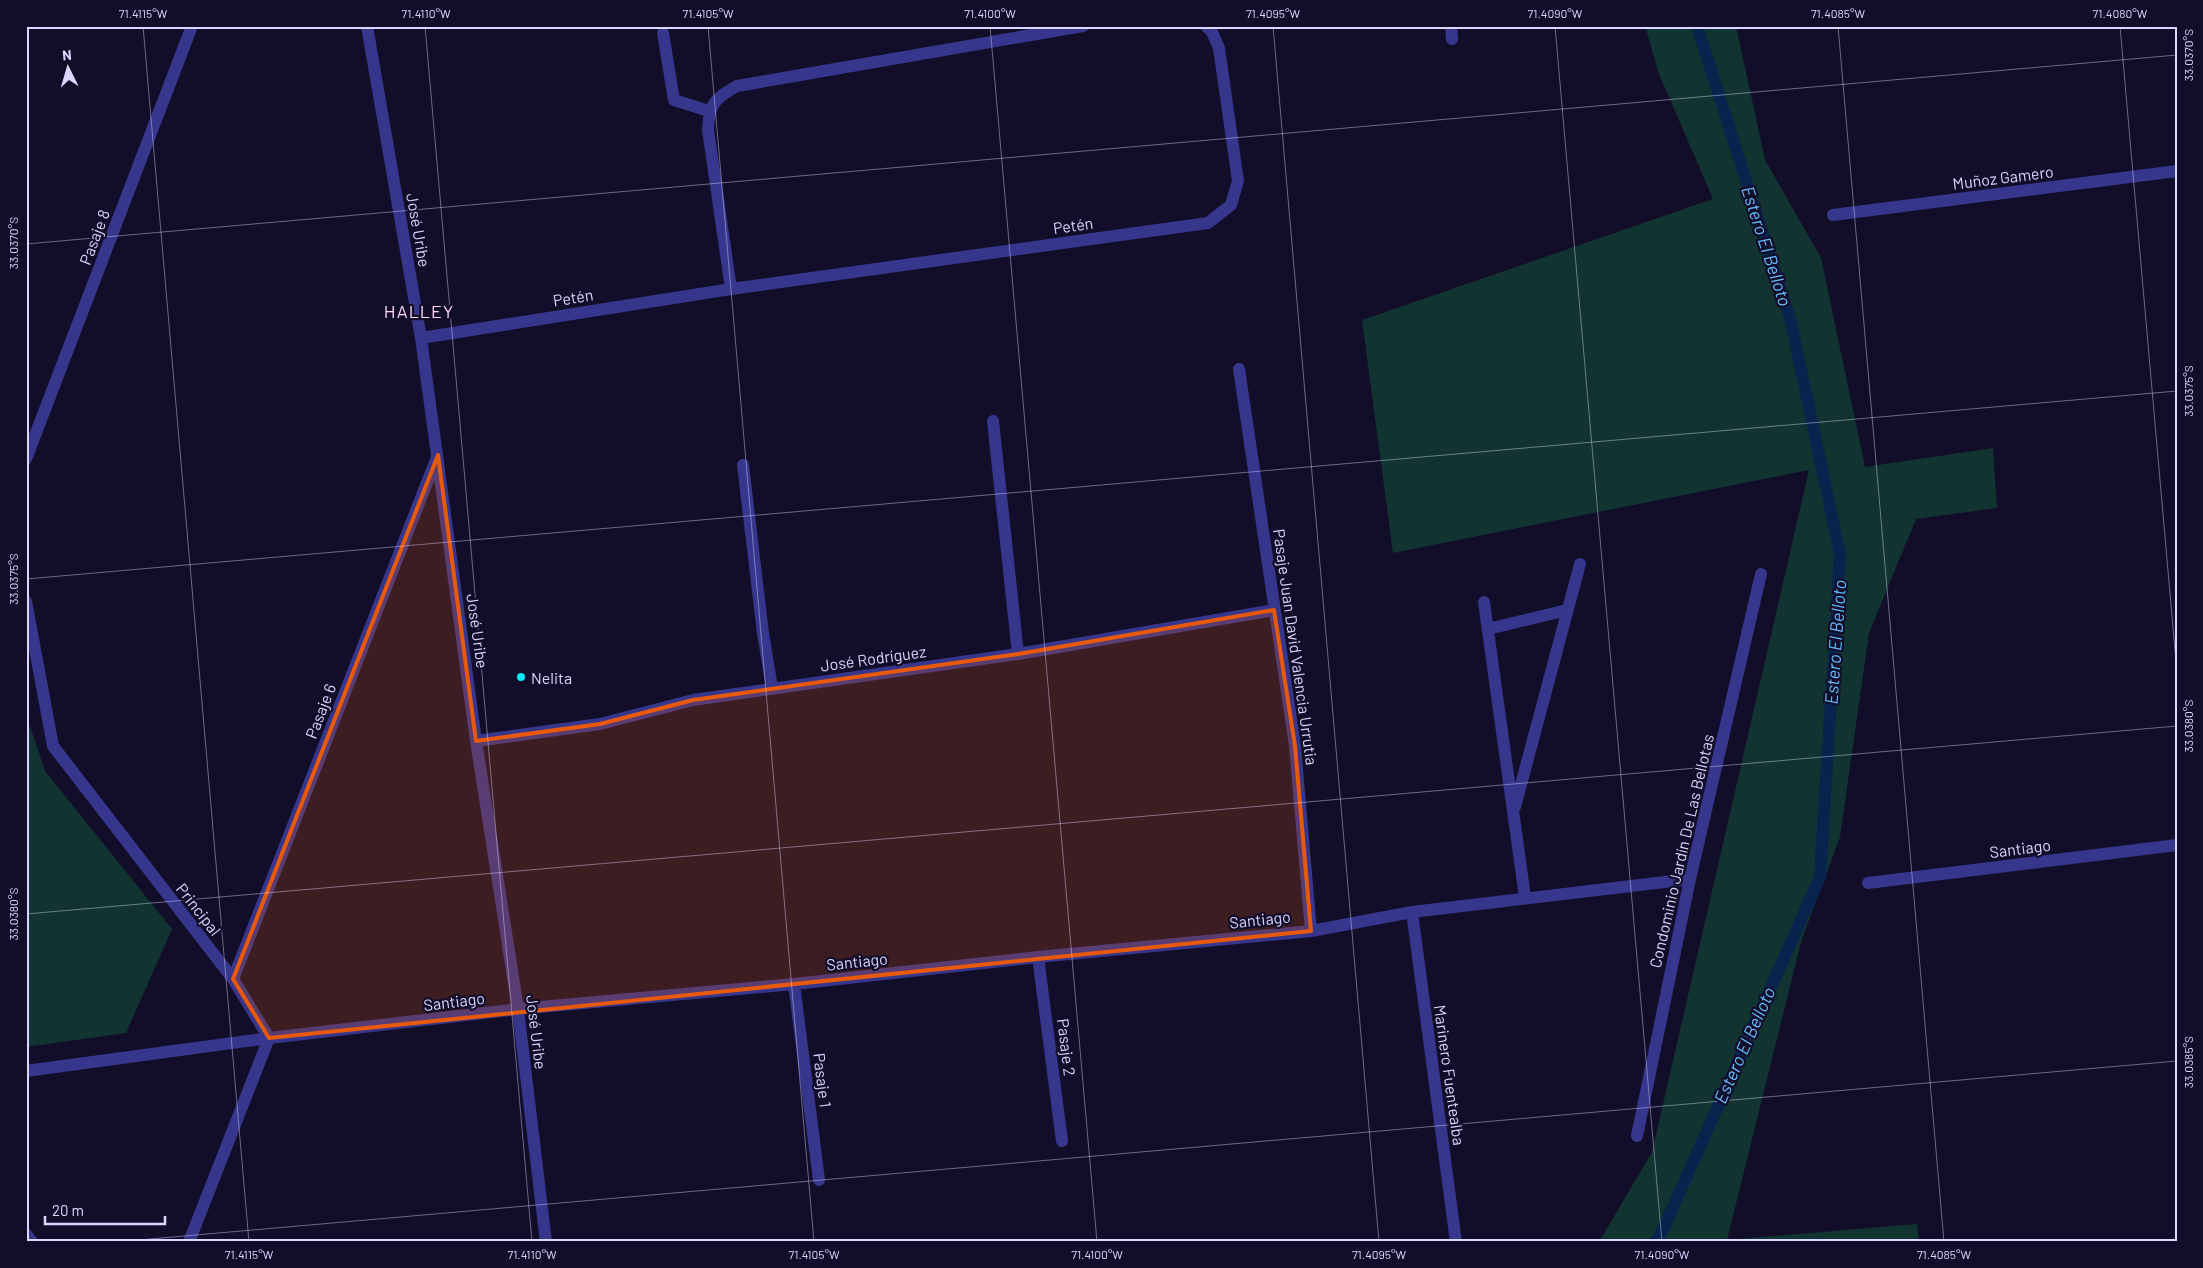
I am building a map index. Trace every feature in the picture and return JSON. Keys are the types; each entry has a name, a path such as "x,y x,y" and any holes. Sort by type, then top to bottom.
{"street":[{"name":"Pasaje 8","path":"26,459 192,26"},
{"name":"José Uribe","path":"367,26 421,338 476,741 518,1009 546,1242"},
{"path":"731,289 708,130 708,111 720,96 737,86 1083,26"},
{"name":"Petén","path":"421,338 731,289 1208,223 1231,205 1238,181 1219,48 1212,32 1206,26"},
{"path":"663,33 674,100 708,111"},
{"name":"Muñoz Gamero","path":"1833,215 2177,171"},
{"name":"Pasaje Juan David Valencia Urrutia","path":"1239,370 1295,746 1311,931"},
{"path":"993,420 1018,654"},
{"name":"Pasaje 6","path":"232,979 438,455"},
{"path":"743,464 763,633 772,688"},
{"path":"1514,814 1580,564"},
{"name":"Condominio Jardín De Las Bellotas","path":"1636,1136 1690,879 1761,574"},
{"name":"Principal","path":"26,601 53,746 232,979 269,1038"},
{"path":"1484,602 1525,897"},
{"name":"José Rodríguez","path":"476,741 600,724 693,700 1018,654 1274,610"},
{"path":"1488,629 1567,610"},
{"name":"Santiago","path":"1868,882 2177,845"},
{"name":"Santiago","path":"26,1071 269,1038 518,1009 794,984 1038,957 1311,931 1412,912 1525,897 1690,879"},
{"name":"Marinero Fuentealba","path":"1412,912 1456,1242"},
{"name":"Pasaje 2","path":"1038,957 1062,1142"},
{"name":"Pasaje 1","path":"794,984 819,1180"},
{"path":"189,1242 269,1038"},
{"path":"26,1234 32,1242"}],"highlighted area":[{"path":"438,455 476,741 600,724 693,700 1018,654 1274,610 1295,746 1311,931 269,1038 233,979"}],"green space":[{"path":"1645,26 1736,26 1765,160 1821,258 1865,467 1993,448 1997,508 1916,519 1869,633 1840,837 1801,942 1727,1240 1917,1224 1919,1242 1599,1242 1652,1152 1809,470 1393,553 1362,320 1713,199 1659,74"},
{"path":"30,726 45,771 172,929 126,1033 26,1047 26,729"}],"waterway":[{"name":"Estero El Belloto","path":"1655,1242 1661,1234 1820,877 1840,554 1791,322 1697,26"}],"place":[{"name":"Nelita","path":"521,677"}],"district":[{"name":"HALLEY","path":"419,311"}]}
